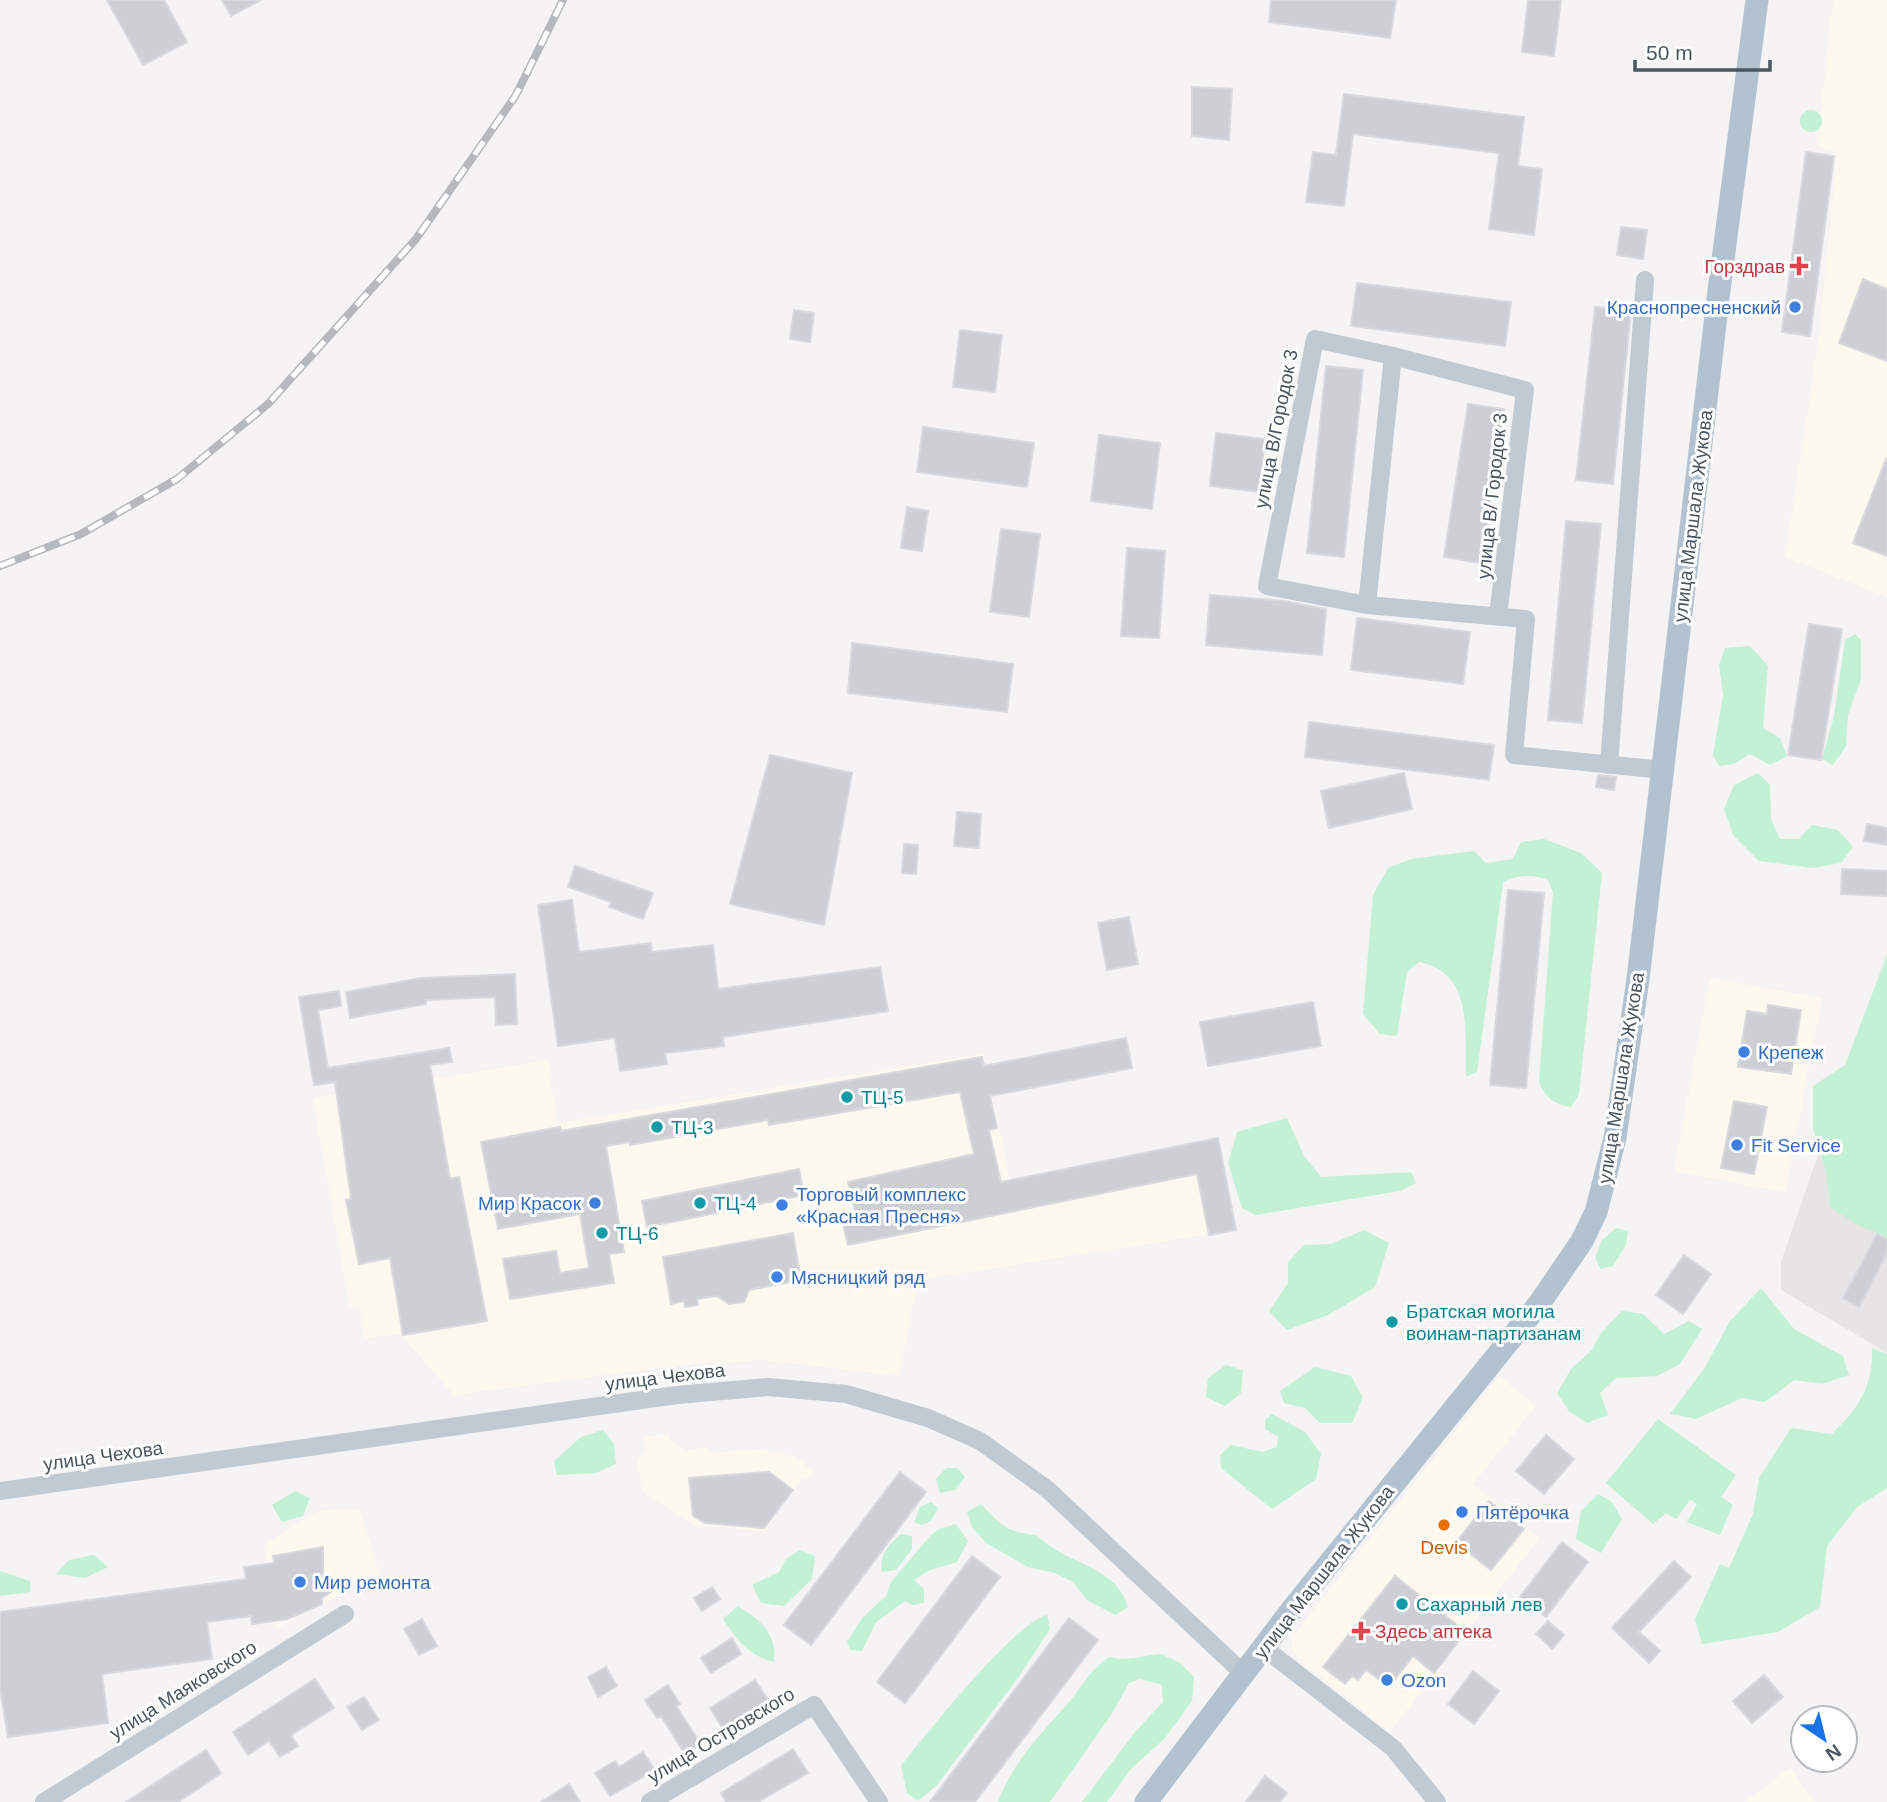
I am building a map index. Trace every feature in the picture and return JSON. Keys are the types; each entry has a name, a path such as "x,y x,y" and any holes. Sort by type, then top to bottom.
{"main road":[{"name":"улица Маршала Жукова","path":"1146,1802 1264,1648 1539,1304 1590,1226 1608,1175 1638,979 1719,289 1757,0"}],"street":[{"path":"1609,765 1645,280"},
{"name":"улица В/Городок 3","path":"1393,356 1315,339 1267,586 1367,605 1526,619 1514,755 1663,770"},
{"path":"1367,605 1393,356"},
{"name":"улица В/ Городок 3","path":"1393,356 1525,390 1498,616"},
{"name":"улица Чехова","path":"0,1491 677,1395 768,1387 846,1394 928,1418 980,1441 1020,1467 1082,1521 1244,1674"},
{"name":"улица Маяковского","path":"44,1802 345,1614"},
{"path":"1264,1648 1393,1748 1437,1802"},
{"name":"улица Островского","path":"650,1802 814,1704 879,1802"}],"shaded area":[{"path":"1833,0 1887,0 1887,597 1785,557 1819,338 1837,152 1817,146"},
{"path":"1710,978 1822,998 1785,1192 1674,1171"},
{"name":"Торговый комплекс «Красная Пресня»","path":"983,1054 1010,1180 1218,1138 1236,1230 918,1280 899,1376 763,1360 681,1365 454,1395 400,1334 364,1338 360,1306 350,1307 313,1098 548,1060 557,1123"},
{"path":"1819,1152 1887,1201 1887,1353 1781,1290 1781,1262"},
{"path":"1499,1376 1536,1406 1473,1484 1539,1538 1390,1732 1301,1662 1292,1648 1292,1637"},
{"path":"669,1434 670,1439 686,1450 707,1448 708,1453 761,1449 796,1457 814,1472 808,1479 802,1478 765,1531 693,1525 642,1492 638,1460 645,1452 643,1437"},
{"path":"359,1509 380,1575 277,1628 272,1622 266,1544 316,1512"},
{"path":"1789,1769 1789,1774 1794,1774 1815,1802 1745,1802"}],"green space":[{"path":"1811,110 1819,113 1822,121 1819,129 1811,132 1803,129 1800,121 1803,113"},
{"path":"1855,634 1861,640 1861,679 1848,715 1846,746 1833,765 1822,759 1834,716 1845,640"},
{"path":"1750,646 1768,666 1763,728 1780,738 1787,756 1770,765 1750,754 1734,764 1719,766 1713,755 1723,695 1719,665 1725,648"},
{"path":"1758,773 1770,785 1771,819 1780,839 1799,839 1812,825 1838,830 1853,847 1841,863 1813,868 1759,861 1733,835 1724,809 1734,785"},
{"path":"1544,839 1581,853 1602,873 1579,1094 1571,1107 1551,1099 1539,1082 1553,892 1548,880 1526,876 1503,882 1477,1072 1466,1077 1463,1007 1450,978 1437,968 1419,962 1407,972 1397,1036 1380,1034 1363,1014 1373,895 1388,868 1411,859 1474,851 1486,863 1513,859 1521,842"},
{"path":"1887,955 1887,1237 1856,1224 1830,1207 1826,1171 1813,1129 1813,1086 1845,1065"},
{"path":"1287,1118 1304,1156 1321,1177 1411,1172 1416,1183 1400,1191 1256,1215 1242,1208 1228,1163 1237,1132"},
{"path":"1616,1228 1628,1231 1626,1245 1613,1266 1601,1269 1595,1258 1602,1240"},
{"path":"1364,1230 1389,1243 1375,1287 1328,1315 1287,1330 1269,1311 1288,1283 1288,1262 1304,1245 1331,1244"},
{"path":"1761,1288 1794,1329 1843,1356 1849,1375 1822,1384 1794,1380 1765,1402 1742,1398 1696,1419 1670,1414 1704,1369 1730,1321"},
{"path":"1622,1311 1643,1314 1664,1334 1689,1321 1702,1329 1680,1364 1657,1376 1616,1378 1600,1393 1608,1415 1587,1423 1569,1411 1557,1393 1571,1369 1592,1350 1600,1334"},
{"path":"1872,1348 1887,1354 1887,1488 1857,1507 1827,1546 1820,1607 1778,1632 1702,1644 1695,1619 1720,1564 1729,1568 1753,1514 1759,1478 1791,1428 1832,1434 1850,1415 1867,1385"},
{"path":"1226,1365 1243,1370 1241,1393 1225,1406 1206,1397 1208,1378"},
{"path":"1315,1367 1351,1376 1363,1398 1352,1423 1320,1423 1305,1408 1284,1403 1280,1391"},
{"path":"1272,1414 1305,1432 1321,1454 1316,1479 1272,1509 1221,1468 1220,1455 1231,1445 1263,1452 1277,1447 1278,1437 1265,1429 1265,1420"},
{"path":"1658,1419 1736,1475 1721,1497 1733,1505 1720,1535 1687,1522 1697,1504 1690,1500 1676,1519 1666,1513 1653,1524 1606,1483"},
{"path":"603,1430 614,1444 616,1464 596,1473 557,1475 554,1461 581,1437"},
{"path":"946,1468 958,1468 965,1477 955,1490 940,1493 936,1479"},
{"path":"295,1491 310,1498 303,1516 282,1522 272,1505"},
{"path":"1598,1494 1611,1501 1622,1519 1601,1553 1576,1539 1581,1511"},
{"path":"931,1502 938,1508 931,1521 921,1525 914,1522 920,1507"},
{"path":"981,1504 1005,1527 1037,1535 1061,1553 1101,1573 1122,1593 1128,1607 1115,1615 1087,1600 1073,1582 1055,1573 1028,1567 986,1543 972,1527 967,1512"},
{"path":"956,1524 968,1541 957,1562 930,1570 914,1580 924,1589 924,1603 912,1605 905,1601 876,1622 862,1651 850,1650 847,1642 862,1618 886,1596 891,1582 930,1536 939,1529"},
{"path":"901,1534 912,1536 912,1549 896,1570 882,1572 884,1555"},
{"path":"800,1550 815,1556 812,1579 784,1606 761,1603 752,1585 779,1572 786,1559"},
{"path":"94,1555 108,1567 85,1578 56,1574 69,1560"},
{"path":"0,1571 30,1581 30,1592 0,1596"},
{"path":"738,1606 760,1622 770,1635 774,1662 757,1656 744,1646 723,1619"},
{"path":"1047,1615 1050,1629 1018,1678 937,1785 918,1801 907,1793 901,1766 993,1658 1032,1623"},
{"path":"1161,1654 1180,1663 1194,1677 1192,1701 1165,1738 1131,1769 1107,1802 1082,1802 1135,1732 1163,1702 1162,1685 1140,1679 1129,1683 1111,1715 1050,1802 998,1802 1020,1760 1098,1666 1110,1657 1129,1659"}],"building":[{"path":"107,0 164,0 187,42 143,65"},
{"path":"222,0 261,0 231,16"},
{"path":"1271,0 1396,0 1390,38 1269,22"},
{"path":"1528,0 1561,0 1554,56 1522,52"},
{"path":"1192,87 1232,89 1229,140 1192,136"},
{"path":"1344,94 1524,117 1518,166 1542,169 1534,235 1489,229 1499,153 1353,134 1344,206 1306,202 1313,152 1336,155"},
{"path":"1806,152 1834,156 1810,336 1782,332"},
{"path":"1621,227 1647,230 1643,259 1617,255"},
{"path":"1863,279 1887,289 1887,361 1839,343"},
{"path":"1357,283 1511,302 1505,346 1351,326"},
{"path":"1595,307 1631,310 1613,484 1576,480"},
{"path":"794,310 814,313 810,342 790,339"},
{"path":"960,330 1002,335 995,392 953,387"},
{"path":"1326,366 1363,370 1344,557 1307,553"},
{"path":"1468,404 1504,409 1481,563 1444,557"},
{"path":"923,427 1034,443 1027,487 917,472"},
{"path":"1216,433 1265,439 1259,492 1210,486"},
{"path":"1099,435 1160,443 1152,509 1091,501"},
{"path":"1887,459 1887,556 1853,543"},
{"path":"907,507 928,511 922,551 901,548"},
{"path":"1566,521 1601,524 1582,723 1548,720"},
{"path":"1001,529 1040,534 1029,617 990,612"},
{"path":"1127,548 1165,551 1159,638 1121,636"},
{"path":"1210,595 1284,601 1326,609 1322,655 1206,645"},
{"path":"1357,618 1470,632 1463,684 1351,670"},
{"path":"1809,624 1842,629 1821,760 1788,755"},
{"path":"852,643 1013,664 1007,712 848,693"},
{"path":"1309,722 1494,745 1489,780 1305,757"},
{"path":"770,755 852,773 824,925 730,904"},
{"path":"1404,773 1412,809 1329,828 1321,791"},
{"path":"1598,775 1616,777 1614,790 1596,787"},
{"path":"957,812 981,814 979,848 954,846"},
{"path":"1867,824 1887,828 1887,845 1864,841"},
{"path":"904,844 918,845 916,874 902,873"},
{"path":"575,866 653,893 643,919 609,907 611,902 568,887"},
{"path":"1842,869 1887,871 1887,896 1841,894"},
{"path":"1508,890 1544,893 1526,1088 1490,1085"},
{"path":"572,900 579,952 651,943 652,952 713,945 718,989 880,967 888,1011 723,1037 724,1046 665,1053 667,1064 620,1071 615,1038 558,1046 538,905"},
{"path":"1129,917 1138,964 1107,970 1098,923"},
{"path":"515,974 517,1024 496,1025 495,997 426,1000 426,1004 350,1018 346,992 421,978"},
{"path":"339,991 341,1006 318,1010 328,1068 449,1048 452,1062 430,1065 450,1179 459,1177 487,1321 403,1335 390,1258 359,1264 346,1200 351,1199 335,1082 314,1085 299,997"},
{"path":"1313,1002 1321,1046 1208,1066 1200,1022"},
{"path":"1768,1005 1801,1010 1791,1074 1738,1067 1747,1011 1767,1014"},
{"path":"1126,1038 1132,1068 990,1096 997,1128 989,1130 1001,1182 1218,1138 1236,1230 1209,1235 1197,1174 848,1245 841,1215 855,1212 848,1182 974,1154 960,1092 769,1125 768,1120 630,1145 630,1142 606,1146 624,1252 609,1254 614,1283 510,1299 503,1259 556,1251 560,1273 589,1268 580,1214 498,1229 481,1142 560,1127 561,1131 982,1057 984,1066"},
{"path":"1734,1101 1767,1107 1754,1174 1721,1168"},
{"name":"ТЦ-4","path":"799,1169 804,1195 647,1227 642,1201"},
{"path":"793,1233 801,1280 749,1290 744,1302 729,1304 717,1296 697,1299 698,1305 685,1307 684,1301 671,1304 663,1257"},
{"path":"1877,1234 1887,1239 1887,1253 1859,1307 1843,1298"},
{"path":"1684,1255 1711,1274 1683,1314 1656,1295"},
{"path":"1546,1435 1574,1459 1544,1494 1516,1471"},
{"path":"769,1472 793,1490 764,1528 705,1523 693,1516 689,1478"},
{"path":"900,1472 926,1492 811,1645 784,1625"},
{"path":"1489,1501 1524,1529 1491,1570 1456,1542"},
{"path":"1562,1542 1588,1562 1546,1617 1520,1597"},
{"path":"323,1547 323,1577 331,1592 322,1598 322,1604 288,1619 252,1624 251,1616 207,1622 212,1659 102,1674 108,1723 8,1737 0,1688 0,1612 246,1579 244,1567 274,1563 273,1556"},
{"path":"972,1556 1000,1577 905,1703 877,1682"},
{"path":"1674,1561 1691,1577 1639,1632 1660,1651 1649,1663 1612,1628"},
{"name":"Сахарный лев","path":"1395,1576 1466,1632 1434,1673 1413,1656 1389,1687 1366,1670 1358,1680 1352,1676 1345,1684 1323,1667"},
{"path":"712,1587 720,1599 702,1611 694,1598"},
{"path":"1069,1618 1098,1640 975,1802 930,1802"},
{"path":"422,1619 437,1646 419,1655 404,1629"},
{"path":"1548,1621 1564,1635 1552,1649 1536,1634"},
{"path":"732,1638 741,1654 711,1673 701,1658"},
{"path":"606,1667 617,1686 598,1697 588,1677"},
{"path":"1473,1671 1499,1691 1474,1724 1448,1704"},
{"path":"1764,1675 1783,1697 1752,1723 1733,1701"},
{"path":"315,1679 334,1708 291,1735 298,1746 280,1757 269,1741 248,1755 233,1732"},
{"path":"755,1680 768,1700 723,1729 710,1708"},
{"path":"668,1685 680,1704 676,1706 701,1744 685,1754 661,1716 657,1718 645,1700"},
{"path":"364,1697 379,1720 362,1730 347,1707"},
{"path":"793,1749 808,1773 758,1802 726,1802 721,1793"},
{"path":"206,1750 221,1773 178,1802 126,1802"},
{"path":"643,1752 655,1770 610,1796 595,1773 615,1761 619,1767"},
{"path":"1265,1776 1287,1793 1280,1802 1246,1802"},
{"path":"569,1784 580,1802 541,1802"}],"railway":[{"path":"0,566 81,534 177,479 268,404 416,239 516,95 563,0"}],"place":[{"name":"Горздрав","path":"1799,266"},
{"name":"Краснопресненский","path":"1795,307"},
{"name":"Крепеж","path":"1744,1052"},
{"name":"ТЦ-5","path":"847,1097"},
{"name":"ТЦ-3","path":"657,1127"},
{"name":"Fit Service","path":"1737,1145"},
{"name":"Мир Красок","path":"595,1203"},
{"name":"ТЦ-4","path":"700,1203"},
{"name":"Торговый комплекс «Красная Пресня»","path":"782,1205"},
{"name":"ТЦ-6","path":"602,1233"},
{"name":"Мясницкий ряд","path":"777,1277"},
{"name":"Братская могила воинам-партизанам","path":"1392,1322"},
{"name":"Пятёрочка","path":"1462,1512"},
{"name":"Devis","path":"1444,1525"},
{"name":"Мир ремонта","path":"300,1582"},
{"name":"Сахарный лев","path":"1402,1604"},
{"name":"Здесь аптека","path":"1361,1631"},
{"name":"Ozon","path":"1387,1680"}]}
